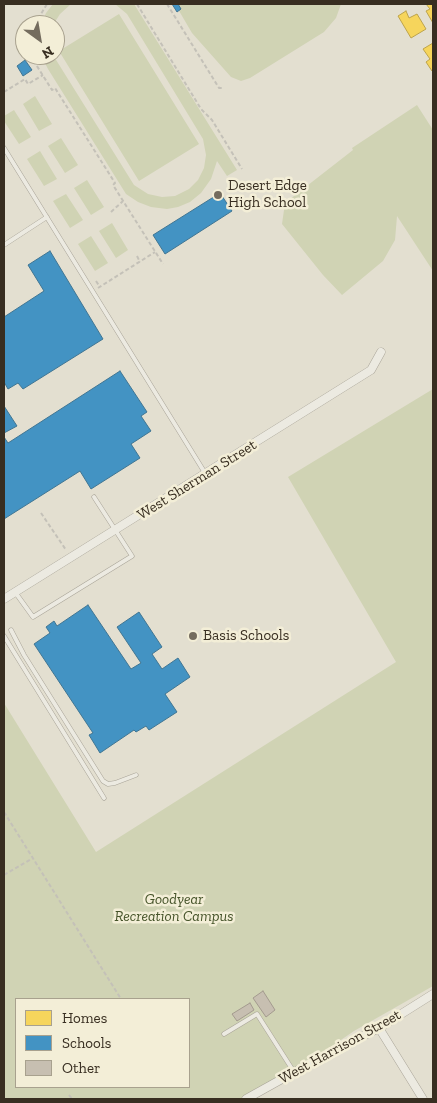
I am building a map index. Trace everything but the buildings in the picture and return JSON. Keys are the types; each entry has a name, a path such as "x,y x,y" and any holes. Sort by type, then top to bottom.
{"street":[{"name":"West Sherman Street","path":"4,599 372,370 381,352"},
{"name":"West Harrison Street","path":"246,1099 379,1028 433,994"},
{"path":"379,1028 423,1099"}],"lane":[{"path":"4,148 205,474"},
{"path":"4,245 47,217"},
{"path":"16,592 33,617 132,556 94,497"},
{"path":"11,630 24,655 103,781 108,784 115,783 136,775"},
{"path":"4,636 104,798"},
{"path":"224,1034 256,1014 294,1072"}],"path":[{"path":"40,15 47,4"},
{"path":"137,4 202,109 212,120 242,169"},
{"path":"167,4 219,88 224,88"},
{"path":"36,65 52,90 56,88 115,183 113,185 163,264"},
{"path":"4,92 25,79 28,84 43,75"},
{"path":"111,212 123,201"},
{"path":"93,291 155,252"},
{"path":"137,256 140,262"},
{"path":"96,281 100,287"},
{"path":"41,513 71,558"},
{"path":"4,812 120,998"},
{"path":"4,875 33,858"},
{"path":"69,1095 72,1099"}],"green space":[{"path":"53,4 71,4 59,15 45,15"},
{"path":"115,4 134,4 237,170 227,176 217,161 211,179 201,193 190,202 178,207 167,209 151,207 138,202 126,194 46,65 59,65 134,185 148,194 162,197 175,196 189,189 198,180 204,168 206,155 203,139 127,14"},
{"path":"175,4 341,4 336,18 324,32 250,78 241,81 231,77 192,33"},
{"path":"119,14 199,144 139,181 65,61 65,47"},
{"path":"35,96 52,124 39,131 23,104"},
{"path":"417,105 433,130 433,271 397,216 395,240 383,261 342,295 323,275 282,224 285,203 353,150 352,148"},
{"path":"14,110 31,137 19,144 4,121 4,116"},
{"path":"61,138 78,165 65,173 48,146"},
{"path":"40,151 57,179 44,186 27,159"},
{"path":"87,180 104,207 91,215 74,188"},
{"path":"66,194 83,220 70,228 53,201"},
{"path":"112,223 128,250 116,258 99,231"},
{"path":"91,236 108,263 95,271 78,244"},
{"name":"Goodyear Recreation Campus","path":"433,389 433,986 354,1031 294,1072 247,1099 4,1099 4,703 96,852 396,662 288,477"}],"place":[{"name":"Desert Edge High School","path":"218,195"},
{"name":"Basis Schools","path":"193,636"}]}
